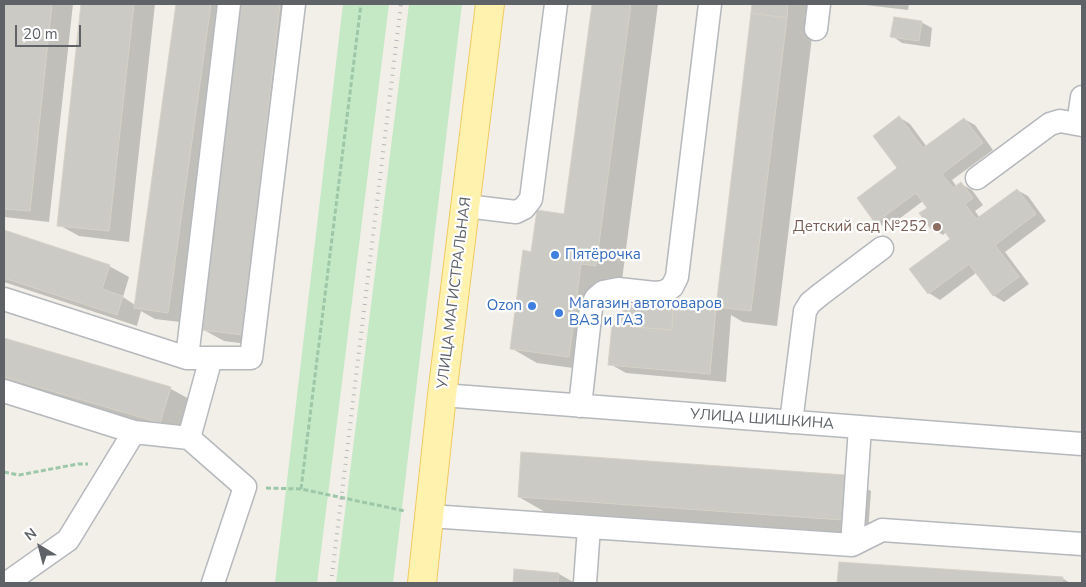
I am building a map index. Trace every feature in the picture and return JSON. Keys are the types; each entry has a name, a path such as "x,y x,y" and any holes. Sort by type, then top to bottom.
{"main road":[{"name":"УЛИЦА МАГИСТРАЛЬНАЯ","path":"422,583 442,395 490,4"}],"street":[{"path":"187,358 230,4"},
{"path":"4,299 187,358 251,358 294,4"},
{"path":"466,206 516,212 524,208 532,199 556,4"},
{"path":"580,406 592,308 596,298 603,292 618,289 655,293 664,292 672,287 677,277 710,4"},
{"path":"816,29 819,4"},
{"path":"977,178 1050,124 1060,121 1080,124 1082,97"},
{"path":"791,422 805,311 810,303 882,248"},
{"path":"189,438 211,358"},
{"path":"4,391 134,432 189,438 245,487 212,583"},
{"name":"УЛИЦА ШИШКИНА","path":"442,395 1082,444"},
{"path":"852,545 860,427"},
{"path":"7,583 68,540 134,432"},
{"path":"430,516 852,545 882,530 1082,544"},
{"path":"585,583 589,527"}],"path":[{"path":"301,489 361,4"},
{"path":"4,472 19,475 78,464 114,465"},
{"path":"263,488 301,489 430,516"}],"green space":[{"path":"343,4 389,4 317,583 275,583"},
{"path":"409,4 462,4 393,583 336,583"}],"building":[{"path":"4,4 52,4 30,211 4,209"},
{"path":"81,4 134,4 109,231 57,226"},
{"path":"176,4 211,4 168,313 134,308"},
{"path":"238,4 280,4 243,335 202,330"},
{"path":"592,4 631,4 596,266 581,264 569,357 510,349 523,250 531,252 537,210 564,214"},
{"path":"752,4 788,4 787,18 751,13"},
{"path":"751,13 787,18 751,311 716,307"},
{"path":"894,17 922,21 919,41 890,37"},
{"path":"899,116 923,148 964,118 983,143 942,174 953,188 961,182 973,198 965,204 976,219 1017,189 1036,214 995,245 1019,277 993,296 969,264 928,294 909,269 950,239 939,224 931,229 919,213 927,208 916,193 875,223 857,198 897,168 873,136"},
{"path":"4,230 110,265 102,289 123,296 117,315 4,278"},
{"path":"673,304 716,307 710,374 608,365 612,325 672,330"},
{"path":"623,305 673,309 672,330 621,326"},
{"path":"4,338 171,387 160,423 4,377"},
{"path":"521,452 846,475 842,520 518,497"},
{"path":"839,562 1063,577 1062,583 837,583"},
{"path":"514,569 559,573 558,583 513,583"}],"railway":[{"path":"331,583 401,4"}],"place":[{"name":"Детский сад №252","path":"937,227"},
{"name":"Пятёрочка","path":"555,255"},
{"name":"Ozon","path":"532,306"},
{"name":"Магазин автотоваров ВАЗ и ГАЗ","path":"559,313"}]}
